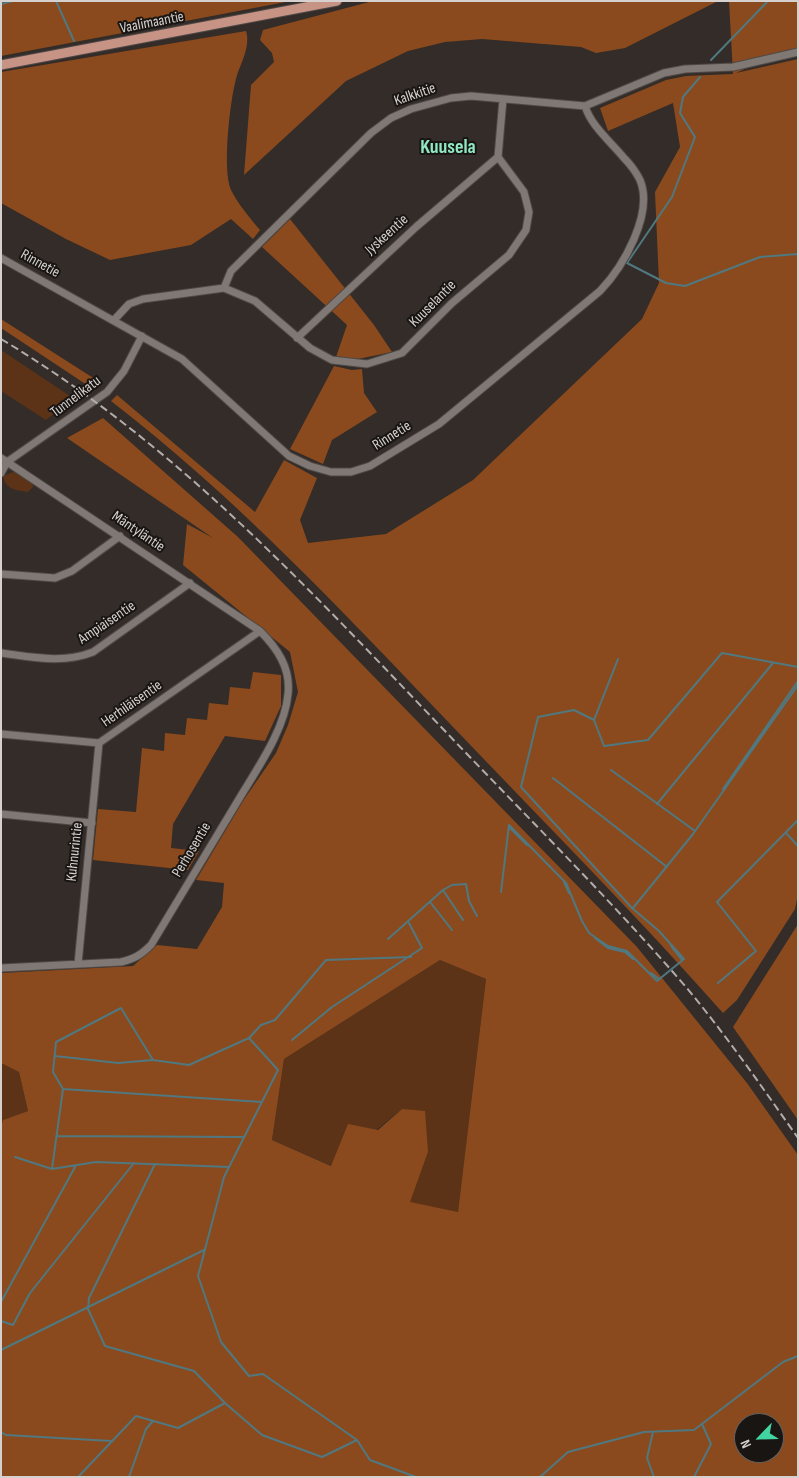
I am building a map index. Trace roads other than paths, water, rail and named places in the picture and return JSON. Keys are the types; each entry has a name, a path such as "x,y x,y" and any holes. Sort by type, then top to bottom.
{"main road":[{"name":"Vaalimaantie","path":"1,65 337,1"}],"street":[{"name":"Kalkkitie","path":"224,288 231,271 370,132 391,118 411,109 451,98 502,98 585,106 664,73 685,69 733,67 798,52"},
{"path":"498,157 502,98"},
{"name":"Rinnetie","path":"1,258 182,359 297,462 331,472 351,472 370,466 439,424 464,405 600,291 623,261 642,214 644,198 640,181 626,159 588,116 585,106"},
{"name":"Kuuselantie","path":"224,288 254,301 321,356 354,365 382,361 402,353 452,303 509,255 526,230 529,212 524,192 498,157"},
{"name":"Jyskeentie","path":"297,338 416,227 498,157"},
{"path":"114,320 129,304 143,299 224,288"},
{"name":"Tunnelikatu","path":"4,460 107,392 124,371 142,336"},
{"path":"1,472 4,460"},
{"name":"Mäntyläntie","path":"4,460 260,631"},
{"path":"1,574 55,578 72,571 120,536"},
{"name":"Ampiaisentie","path":"1,653 63,660 78,658 92,652 190,583"},
{"name":"Herhiläisentie","path":"1,734 99,743 260,631"},
{"name":"Perhosentie","path":"1,968 121,962 136,958 151,945 274,736 284,714 288,693 287,672 278,652 260,631"},
{"name":"Kuhnurintie","path":"78,964 99,743"},
{"path":"1,814 92,823"}],"waterway":[{"path":"1,4 13,1"},
{"path":"56,1 74,41"},
{"path":"711,60 768,1"},
{"path":"700,77 683,97 680,113 695,137 672,197 627,263 666,283 685,286 760,257 798,254"},
{"path":"618,659 594,720 604,746 648,740 722,653 798,667"},
{"path":"657,804 773,663"},
{"path":"723,789 798,681"},
{"path":"633,908 693,834 798,685"},
{"path":"501,892 509,825 566,883 589,933 608,946 627,951 657,981 684,959 659,931 632,908 521,787 538,717 574,710 594,720"},
{"path":"611,770 695,831"},
{"path":"553,778 667,867"},
{"path":"718,983 756,951 717,902 798,820"},
{"path":"509,827 527,845"},
{"path":"786,833 798,846"},
{"path":"564,882 569,893"},
{"path":"388,939 443,890 452,885 466,884 469,901 477,916"},
{"path":"443,890 463,920"},
{"path":"430,902 452,930"},
{"path":"292,1040 332,1007 422,948 409,923"},
{"path":"595,938 608,948 625,952 633,959"},
{"path":"671,946 682,960"},
{"path":"55,1056 118,1063 153,1060 189,1065 249,1038 261,1025 275,1020 326,960 411,957"},
{"path":"651,973 659,979"},
{"path":"52,1169 63,1089 53,1072 56,1042 121,1008 153,1060"},
{"path":"249,1038 278,1070 224,1177 198,1276 221,1342 249,1376 263,1374 357,1440 370,1460 416,1477"},
{"path":"63,1089 262,1102"},
{"path":"57,1136 244,1137"},
{"path":"15,1157 52,1169 96,1162 229,1167"},
{"path":"1,1321 13,1325 30,1293 134,1163"},
{"path":"155,1164 89,1298 88,1309 105,1346 194,1371 225,1403 262,1435 322,1457 357,1440"},
{"path":"1,1302 75,1167"},
{"path":"1,1350 204,1250"},
{"path":"540,1477 568,1452 644,1432 694,1430 783,1362 798,1356"},
{"path":"78,1477 136,1416 178,1428 225,1403"},
{"path":"129,1477 146,1429 153,1421"},
{"path":"694,1477 711,1444 702,1424"},
{"path":"1,1432 6,1435 111,1441"},
{"path":"653,1432 647,1458 654,1477"}],"railway":[{"path":"1,339 65,380 181,470 236,519 340,622 657,954 686,987 744,1061 798,1138"}],"district":[{"name":"Kuusela","path":"448,148"}]}
